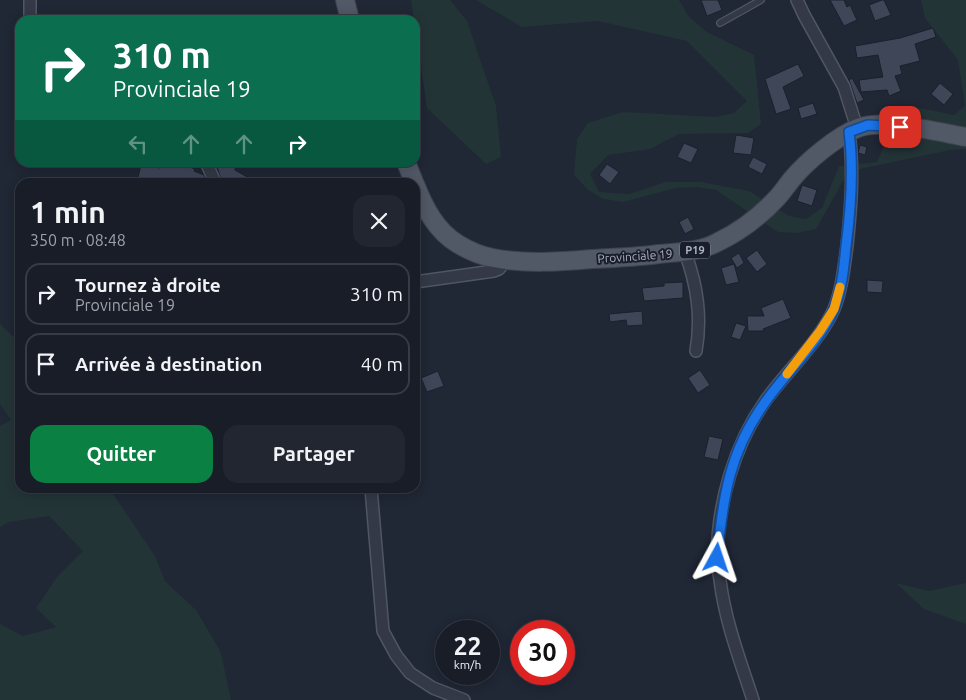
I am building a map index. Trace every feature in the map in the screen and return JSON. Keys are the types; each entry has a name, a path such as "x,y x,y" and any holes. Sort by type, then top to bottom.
{"main road":[{"path":"345,0 349,15"},
{"name":"Provinciale 19","path":"420,197 423,206 447,236 458,244 483,255 507,259 560,262 685,252 718,243 740,229 763,212 793,177 810,161 832,143 853,130 868,125 883,125 921,128 966,137"}],"street":[{"path":"30,0 30,15"},
{"path":"753,700 723,607 717,558 720,519 729,474 745,433 766,400 820,331 834,309 843,277 850,212 853,130 844,87 804,15 798,0"},
{"path":"685,252 694,279 700,310 696,351"},
{"path":"420,281 494,271 499,269 507,259"},
{"path":"371,493 383,632 396,655 410,673 433,688 464,700"}],"lane":[{"path":"720,23 761,0"}],"shaded area":[{"path":"411,0 450,0 467,21 496,106 501,157 486,164 427,108 420,61 420,15 413,15"},
{"path":"476,0 679,0 689,17 707,32 754,55 761,124 748,133 679,134 650,149 608,155 590,174 599,192 629,194 666,182 701,182 749,191 789,216 806,219 822,208 839,166 877,162 888,137 911,112 920,108 954,115 965,106 958,60 925,18 921,0 966,0 966,149 950,150 860,169 843,181 816,229 797,233 778,232 716,190 696,187 676,188 623,202 603,199 587,189 574,175 577,139 588,123 623,112 716,117 734,113 747,101 687,41 598,21 522,27"},
{"path":"0,324 15,338 15,493 112,493 155,556 165,581 196,610 215,642 221,653 231,700 0,700 0,624 23,636 56,627 36,608 57,577 83,551 49,516 9,522 0,527 0,426 11,420 0,404"},
{"path":"896,583 929,591 966,583 966,624 924,609"}],"building":[{"path":"701,0 718,0 722,10 707,16"},
{"path":"830,0 844,0 847,7 850,5 857,20 844,26"},
{"path":"884,0 891,15 875,21 869,5"},
{"path":"933,28 936,37 915,44 920,61 900,66 902,74 895,76 901,91 889,96 887,90 861,92 859,80 883,77 878,55 857,58 855,46 900,38"},
{"path":"798,64 804,76 783,87 791,109 776,114 765,79"},
{"path":"852,78 864,100 857,103 849,80"},
{"path":"940,83 953,94 944,105 931,94"},
{"path":"813,103 817,114 801,119 798,108"},
{"path":"736,135 754,138 751,155 733,153"},
{"path":"684,143 698,149 691,163 677,157"},
{"path":"860,145 867,147 865,155 858,153"},
{"path":"753,157 767,164 762,174 748,167"},
{"path":"607,164 619,172 610,184 599,175"},
{"path":"140,167 190,167 204,175 205,178 138,178"},
{"path":"217,167 235,167 235,170 249,178 221,178"},
{"path":"802,185 817,190 812,206 797,201"},
{"path":"688,217 694,229 685,234 679,222"},
{"path":"757,250 767,264 757,272 746,258"},
{"path":"739,253 744,263 737,268 731,258"},
{"path":"734,264 739,282 726,285 721,268"},
{"path":"867,280 883,281 882,293 867,292"},
{"path":"683,282 683,298 644,301 642,288 664,286 664,283"},
{"path":"783,299 791,318 763,329 764,331 748,331 747,316 764,316 761,308"},
{"path":"642,311 643,325 627,326 626,320 610,322 609,314"},
{"path":"736,323 746,326 740,340 731,337"},
{"path":"700,370 710,385 698,393 688,378"},
{"path":"438,371 444,386 427,392 421,378"},
{"path":"709,436 723,439 718,460 704,457"}],"slow traffic":[{"path":"787,374 820,331 834,309 840,287"}],"route":[{"path":"717,558 720,519 729,474 745,433 766,400 794,366 834,309 843,277 850,212 852,153 849,132 868,125 900,127"}]}
